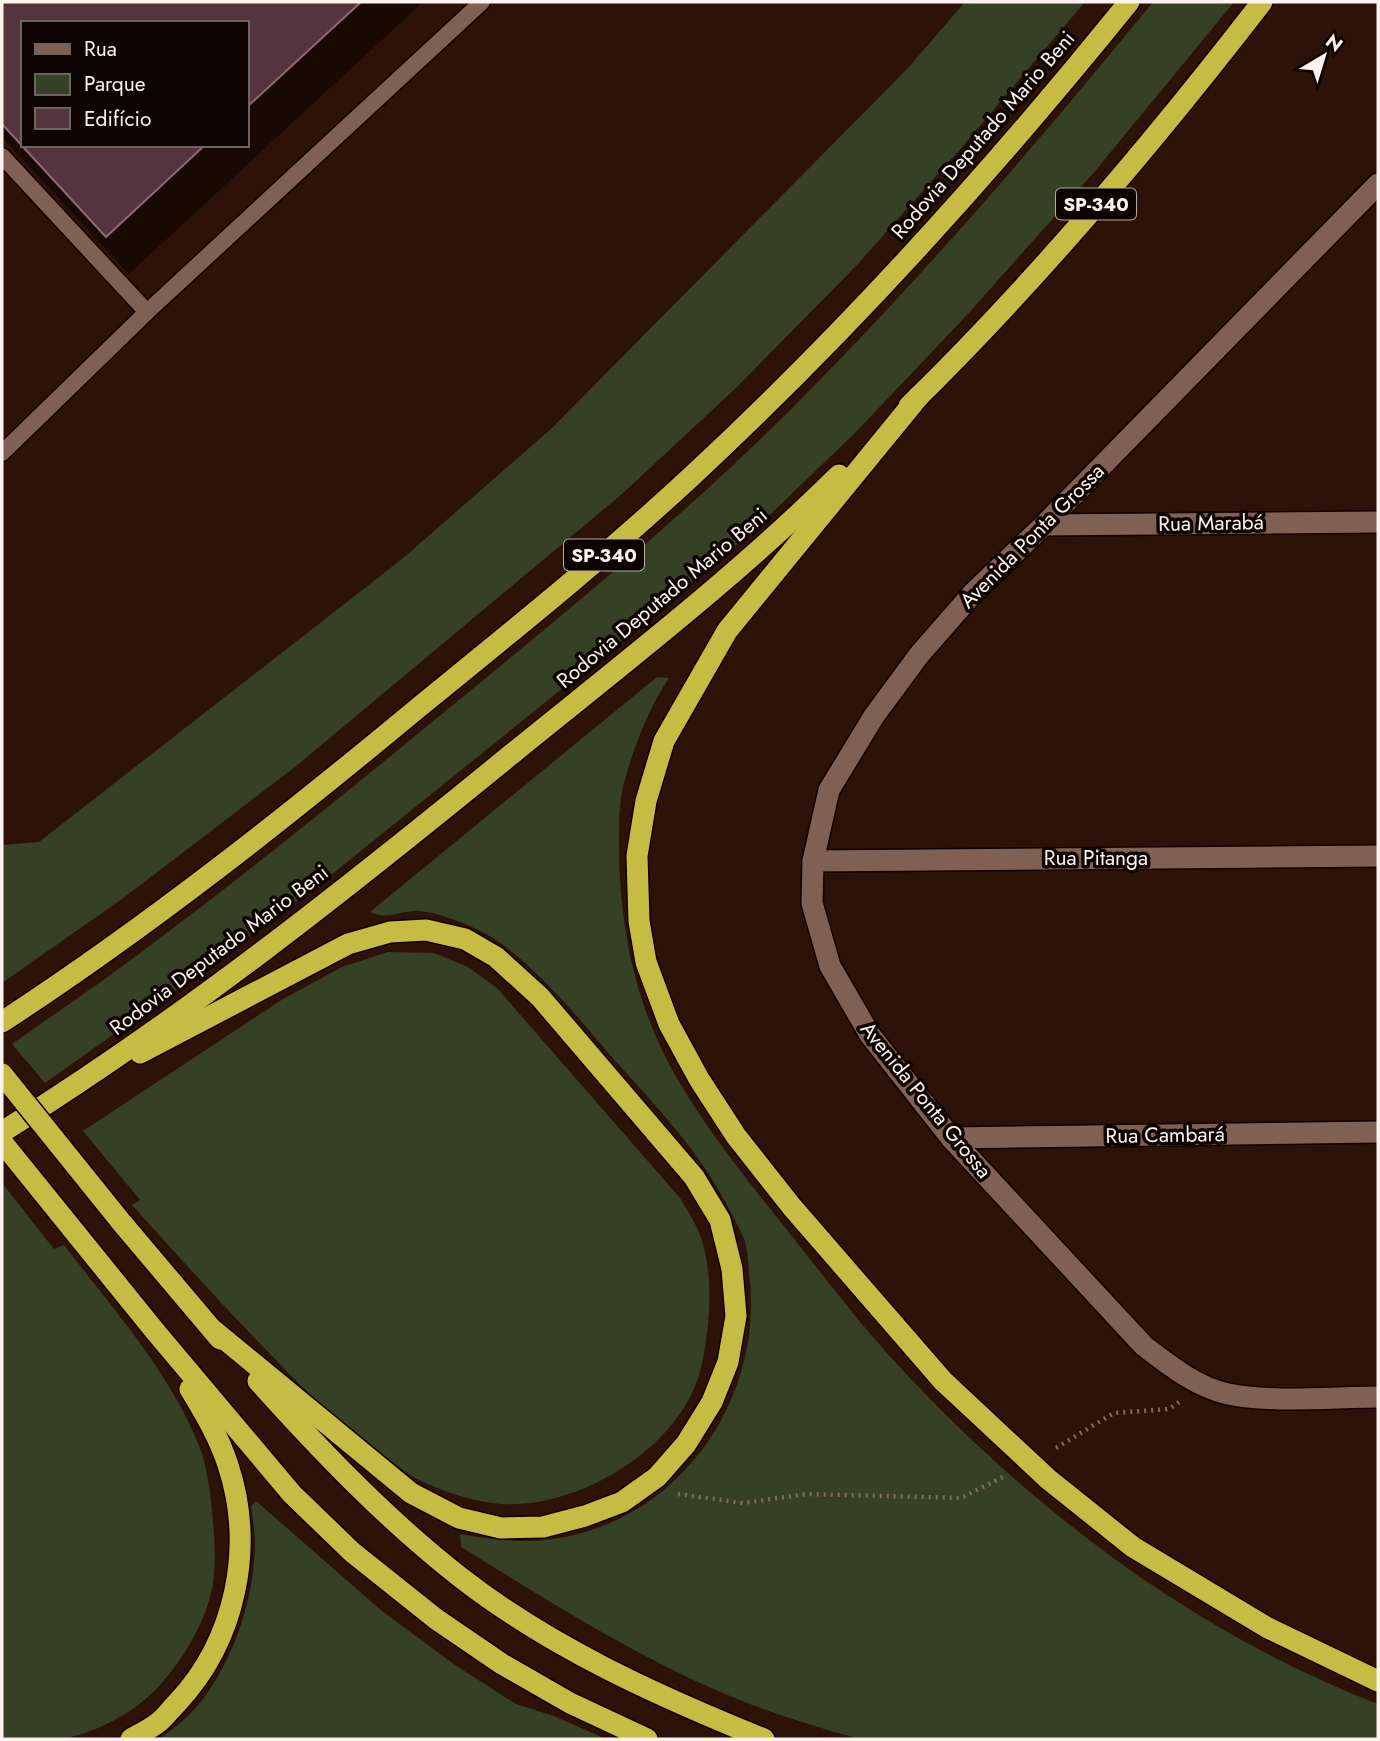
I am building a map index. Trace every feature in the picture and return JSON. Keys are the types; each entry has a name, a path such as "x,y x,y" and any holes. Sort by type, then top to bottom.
{"highway":[{"name":"Rodovia Deputado Mario Beni","path":"2,1022 56,987 219,868 317,791 603,556 694,474 809,361 897,269 996,161 1129,2"},
{"name":"Rodovia Deputado Mario Beni","path":"2,1132 61,1095 229,977 664,632 796,517 919,396 1084,218 1149,143 1262,2"},
{"path":"919,396 727,631 664,741 646,801 637,856 639,921 646,962 669,1024 699,1079 736,1136 792,1207 943,1381 1030,1462 1133,1547 1268,1629 1378,1681"},
{"path":"61,1095 348,944 390,932 426,930 465,939 496,957 540,997 694,1177 720,1220 732,1269 736,1316 728,1362 712,1402 686,1444 657,1477 622,1502 543,1527 501,1528 459,1518 411,1493 212,1329"},
{"path":"2,1074 212,1329 321,1452 395,1521 461,1578 552,1639 634,1683 764,1739"},
{"path":"2,1142 154,1330 292,1494 352,1552 436,1619 502,1664 570,1703 647,1739"},
{"path":"131,1739 159,1722 192,1687 217,1647 234,1602 240,1550 237,1508 229,1467 217,1437 154,1330"}],"street":[{"name":"Avenida Ponta Grossa","path":"1378,184 1044,525 974,592 919,655 874,716 829,790 813,861 813,903 830,966 870,1035 951,1138 1144,1346 1203,1385 1228,1394 1273,1398 1378,1397"},
{"name":"Rua Marabá","path":"1044,525 1378,522"},
{"name":"Rua Pitanga","path":"813,861 1378,856"},
{"name":"Rua Cambará","path":"951,1138 1378,1132"}],"lane":[{"path":"2,453 147,312 482,2"},
{"path":"2,156 147,312"}],"path":[{"path":"670,1493 743,1503 806,1494 961,1499 1114,1413 1170,1409"}],"green space":[{"path":"965,2 1085,2 856,266 736,388 622,494 295,767 122,899 2,983 2,845 39,842 402,559 552,428 908,68"},
{"path":"1153,2 1234,2 1096,170 967,315 855,433 753,531 326,879 45,1083 12,1044 145,949 284,842 524,647 734,465 902,294 1030,150"},
{"path":"657,677 669,678 638,740 621,797 619,855 623,916 635,974 653,1031 681,1085 705,1123 868,1332 949,1417 1003,1468 1059,1516 1179,1603 1243,1641 1309,1675 1378,1704 1378,1739 860,1739 770,1712 685,1676 587,1624 461,1547 460,1534 523,1541 554,1539 585,1532 624,1516 659,1494 689,1466 714,1432 733,1396 745,1356 751,1315 748,1258 744,1238 706,1170 660,1111 558,995 530,967 499,942 471,926 436,914 410,911 382,915 370,912"},
{"path":"388,952 434,953 468,967 497,988 680,1198 702,1241 709,1276 709,1312 703,1358 693,1391 679,1416 659,1439 636,1459 580,1490 521,1504 492,1503 454,1494 407,1473 328,1412 236,1319 132,1205 140,1200 83,1131 283,999 342,967"},
{"path":"2,1183 54,1249 64,1245 157,1367 188,1420 200,1448 211,1503 214,1575 206,1609 190,1644 155,1691 134,1708 99,1728 63,1738 2,1739"},
{"path":"256,1501 382,1611 455,1665 516,1704 554,1716 606,1739 159,1739 185,1719 200,1702 226,1662 236,1639 250,1592 255,1541 251,1507"}],"building":[{"path":"2,2 361,2 248,106 248,21 21,21 21,145 2,124"},
{"path":"23,147 203,147 106,237"}]}
